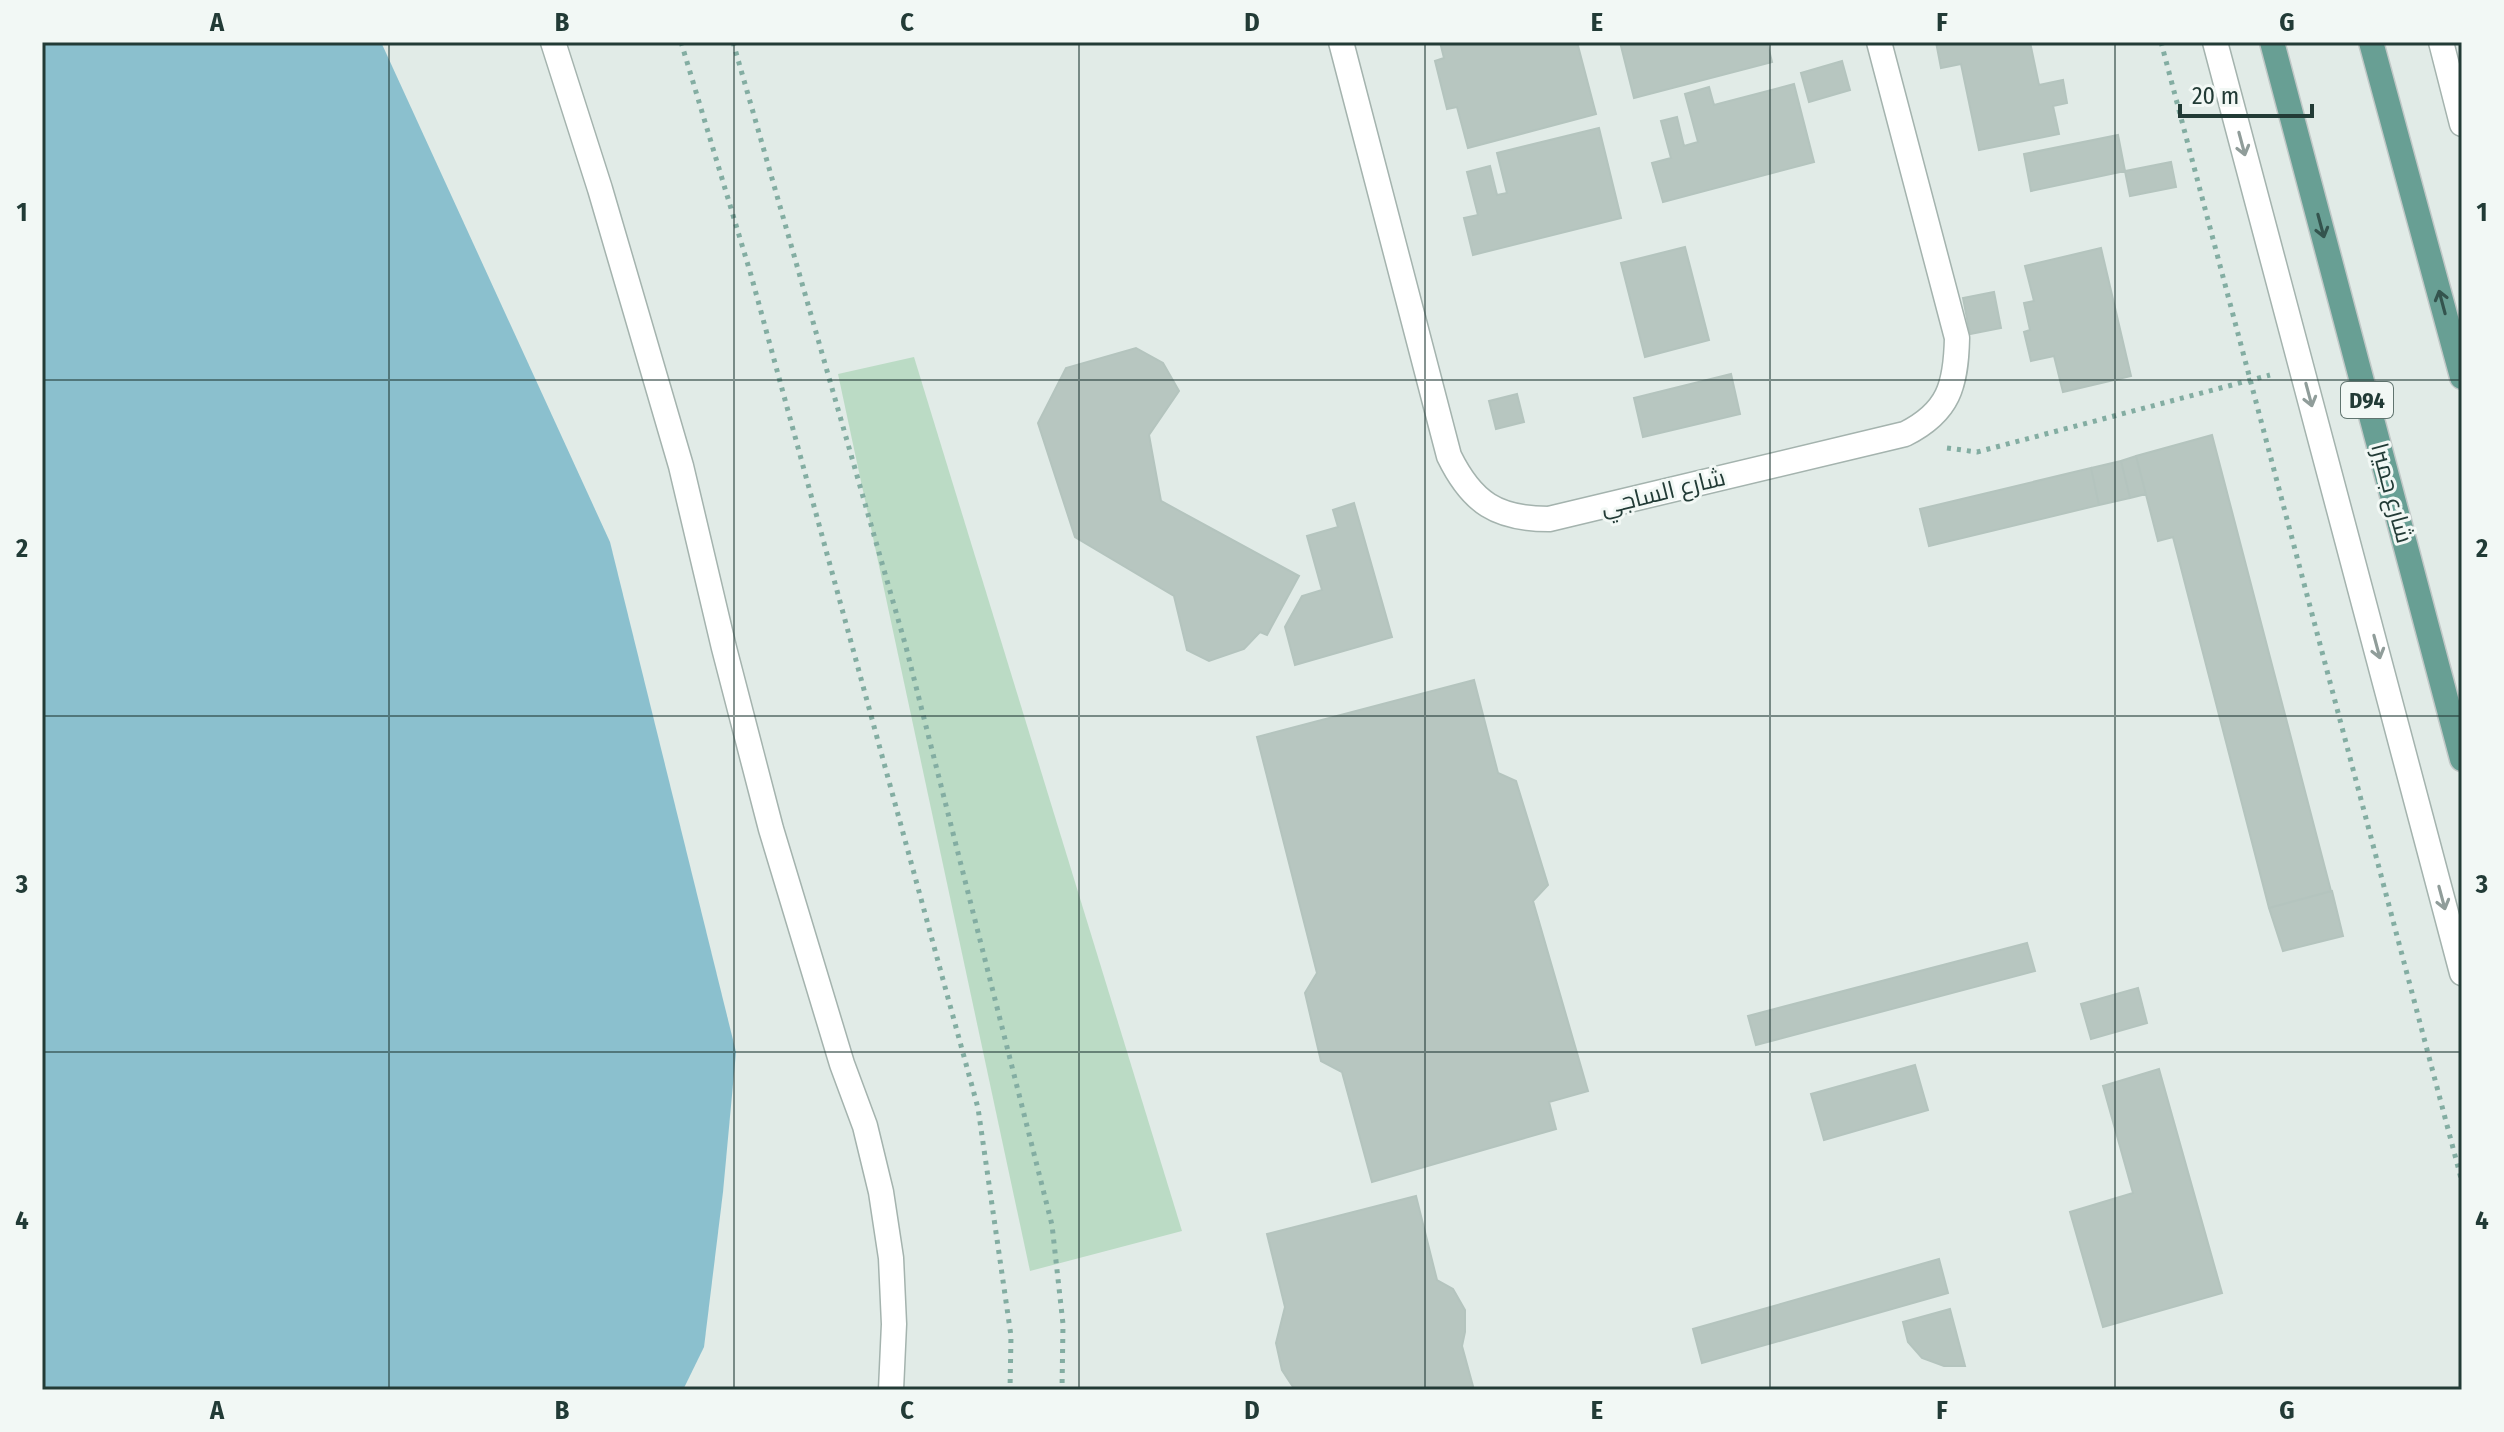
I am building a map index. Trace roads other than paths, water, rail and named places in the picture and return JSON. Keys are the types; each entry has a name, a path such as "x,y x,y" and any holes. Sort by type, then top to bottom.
{"main road":[{"name":"شارع جميرا","path":"2272,42 2462,759"},
{"path":"2371,42 2462,377"}],"street":[{"path":"553,42 600,189 681,466 771,829 872,1152 891,1258 894,1324 891,1390"},
{"name":"شارع الساجي","path":"1341,42 1449,456 1460,479 1477,498 1499,512 1524,519 1549,519 1905,434 1923,425 1945,402 1956,371 1957,338 1879,42"},
{"path":"2215,42 2462,973"},
{"path":"2441,42 2462,124"}],"water":[{"path":"42,42 381,42 610,542 736,1052 704,1347 683,1390 42,1390"}]}
